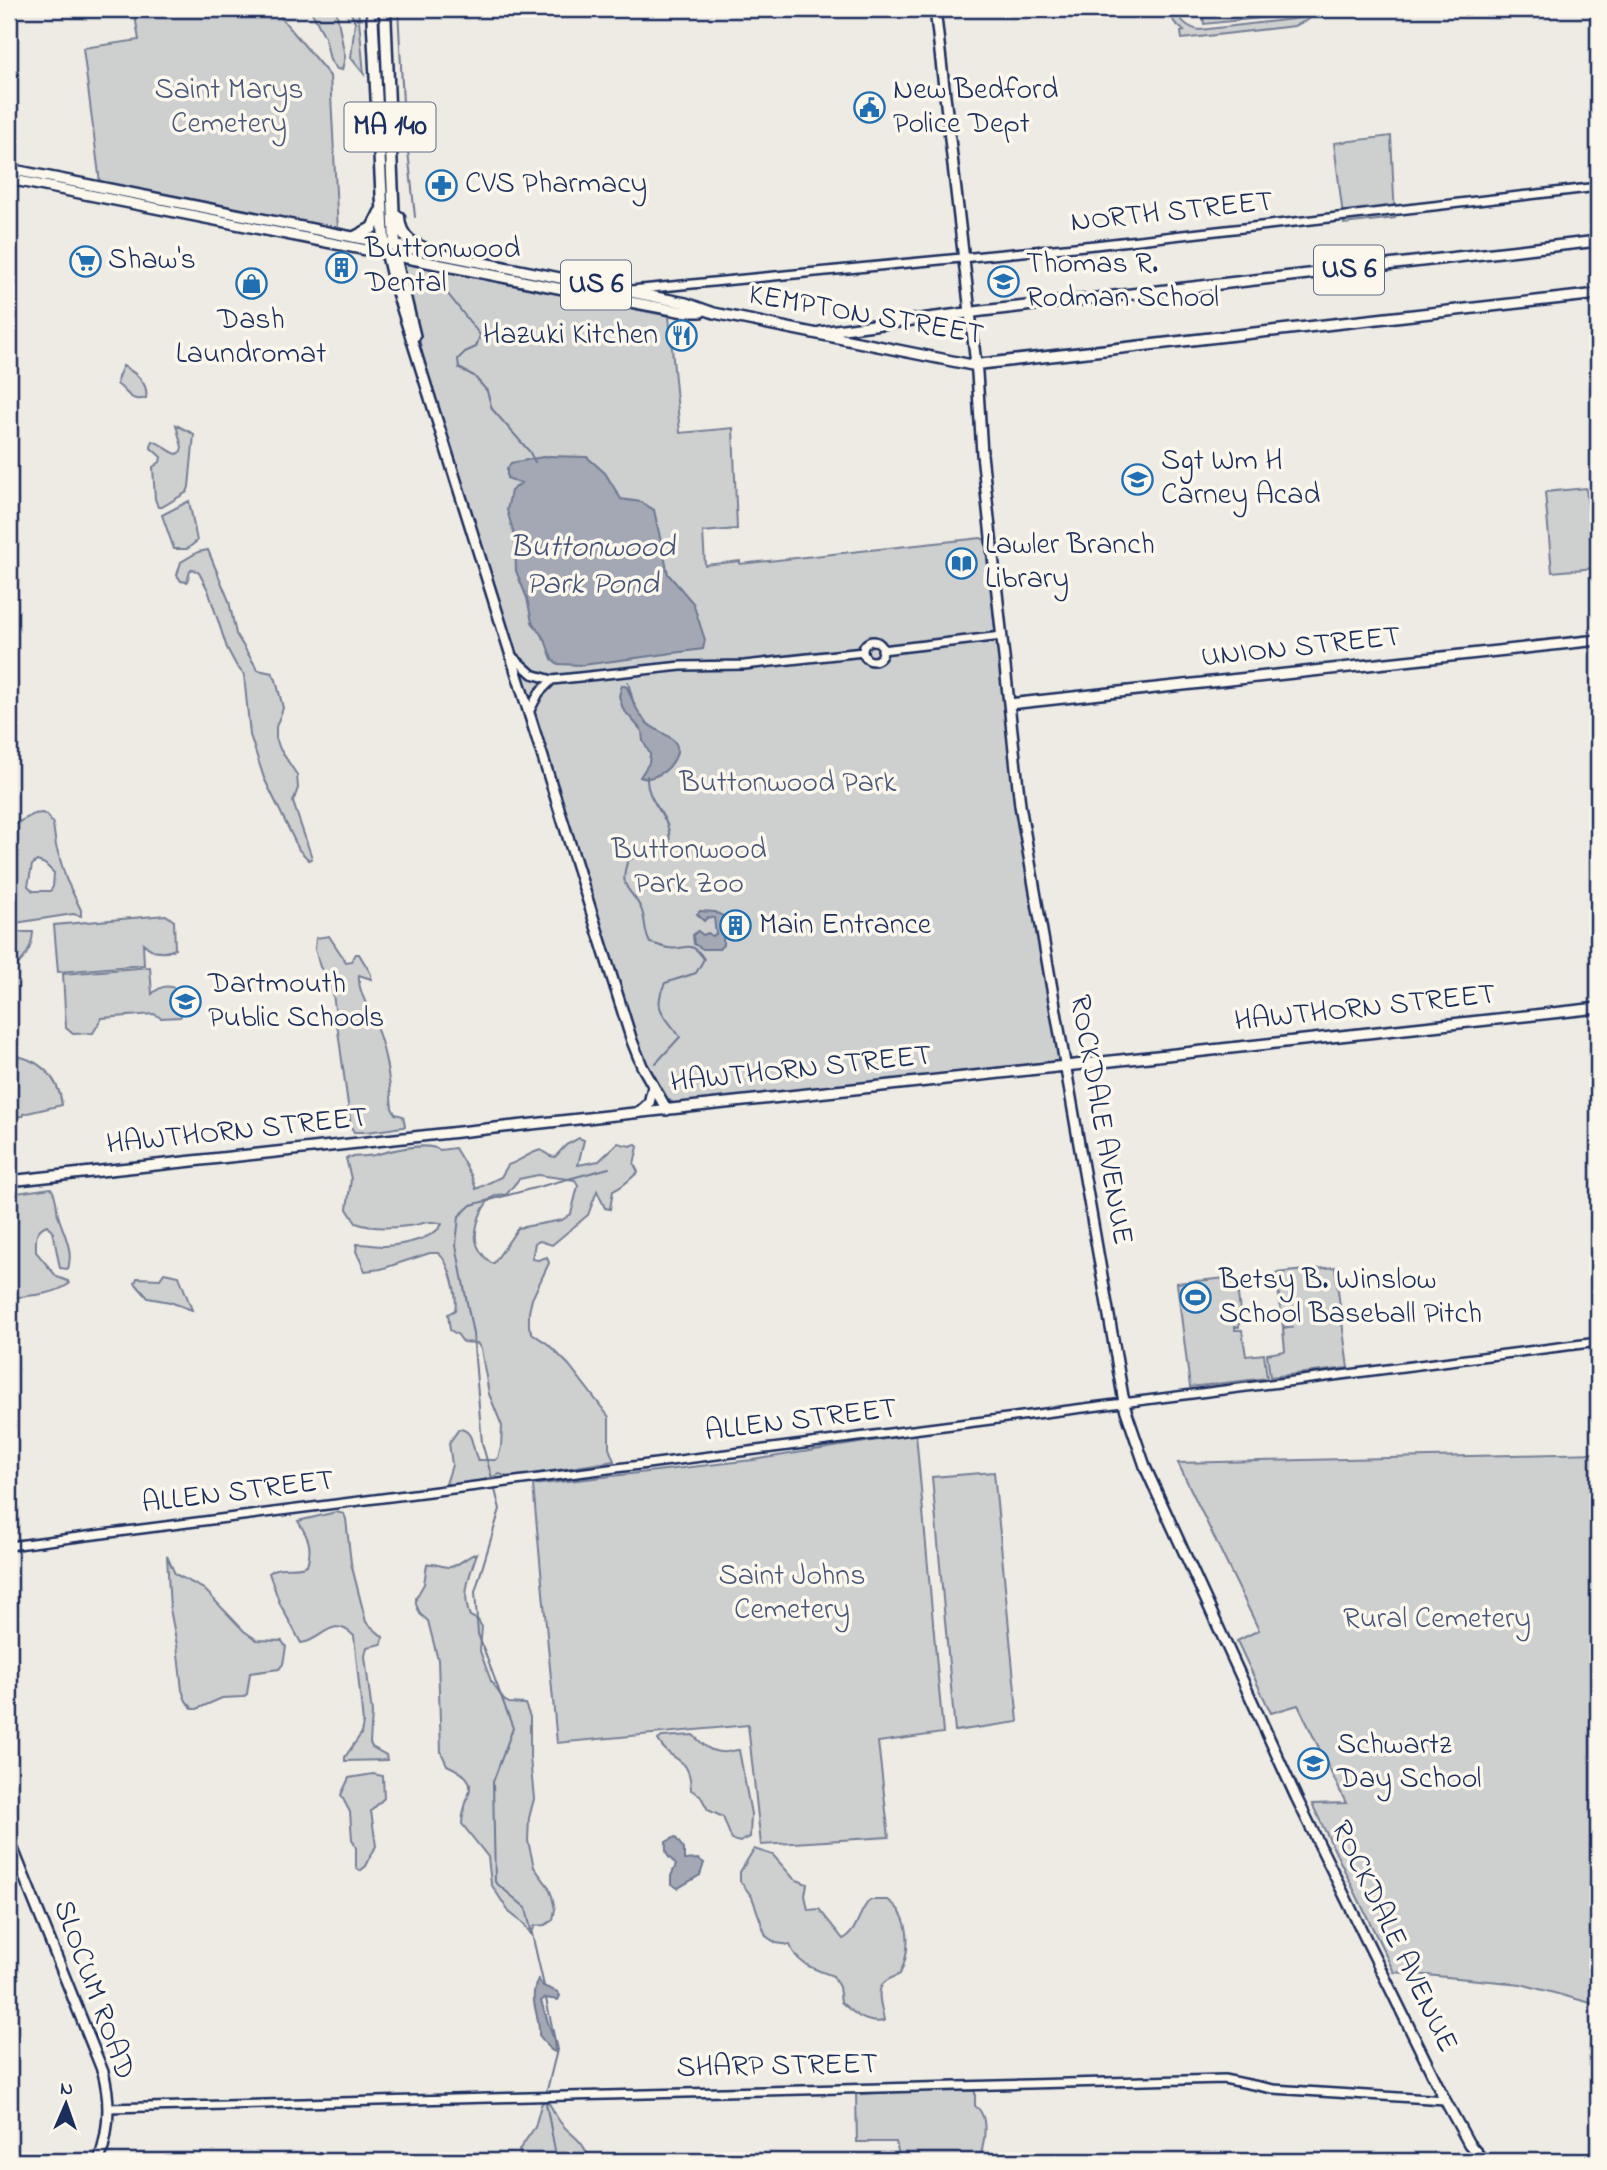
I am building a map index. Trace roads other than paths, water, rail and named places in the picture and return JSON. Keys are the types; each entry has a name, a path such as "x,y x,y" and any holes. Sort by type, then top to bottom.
{"highway":[{"name":"MA 140","path":"372,9 384,243"},
{"name":"MA 140","path":"385,9 392,252"},
{"path":"391,152 400,229 409,241 438,254"},
{"path":"355,237 372,228 381,212"}],"main road":[{"name":"ROCKDALE AVENUE","path":"935,9 976,365 982,454 1022,818 1123,1402 1146,1469 1294,1792 1446,2100 1469,2144 1485,2161"},
{"name":"US 6","path":"9,169 206,214"},
{"name":"US 6","path":"9,179 206,214"},
{"name":"KEMPTON STREET","path":"206,214 651,301 686,303 709,312 976,365 1598,294"},
{"name":"KEMPTON STREET","path":"206,214 355,237 384,243 392,252 438,254 624,291 651,301"},
{"name":"US 6","path":"812,333 1598,242"},
{"path":"392,252 413,324 417,355 632,1041 642,1066 667,1110"},
{"name":"UNION STREET","path":"1009,704 1598,640"},
{"name":"HAWTHORN STREET","path":"9,1181 1598,1008"},
{"path":"639,1112 649,1103 653,1087"},
{"name":"SLOCUM ROAD","path":"9,1839 99,2060 106,2085 106,2137 99,2161"}],"street":[{"name":"NORTH STREET","path":"624,291 963,258 1598,187"},
{"path":"883,650 1002,636"},
{"path":"873,641 879,643 883,650 881,656 875,660 867,659 863,652 866,644 873,641"},
{"path":"511,654 532,674 552,680 681,666 744,665 863,652"},
{"path":"529,712 538,692 552,680"},
{"name":"ALLEN STREET","path":"9,1546 1598,1342"},
{"name":"SHARP STREET","path":"108,2108 1224,2079 1273,2089 1446,2100"}],"water":[{"name":"Buttonwood Park Pond","path":"548,456 587,457 605,473 621,499 641,502 654,510 668,574 693,603 705,640 703,649 583,665 558,664 552,659 545,640 532,622 527,598 516,571 515,538 507,510 511,491 521,483 507,478 507,469 511,463"},
{"path":"622,685 627,687 645,721 668,736 676,745 677,751 671,765 652,777 640,777 649,763 650,754 643,741 642,731 623,709 619,696"},
{"path":"700,911 715,912 723,916 723,945 719,949 703,949 694,944 693,935 698,931 703,935 716,934 714,918 708,917 704,921 697,914"},
{"path":"675,1837 684,1849 684,1860 698,1859 704,1863 700,1875 678,1888 671,1884 676,1865 666,1851 666,1842"},
{"path":"538,1979 543,1986 558,1992 560,1996 558,2000 545,1998 541,2001 554,2040 555,2052 539,2035 534,2002"}],"waterway":[{"path":"398,9 403,103 415,217"},
{"path":"444,289 480,335 476,347 458,359 459,368 474,376 487,391 492,409 529,451 535,462"},
{"path":"628,682 634,705"},
{"path":"647,776 650,794 667,826 669,844 628,860 625,884 642,911 650,943 668,948 691,947 704,959 696,973 665,983 660,1006 680,1037 656,1063"},
{"path":"492,1478 482,1443 473,1334 456,1245 459,1216 471,1205 609,1168"},
{"path":"495,1490 500,1509 475,1592 478,1634 513,1728 493,1782 495,1882 526,1908 544,1986"},
{"path":"546,1999 557,2050 547,2090"},
{"path":"546,2103 557,2161"}],"place":[{"name":"New Bedford Police Dept","path":"870,108"},
{"name":"CVS Pharmacy","path":"442,185"},
{"name":"Shaw's","path":"85,261"},
{"name":"Buttonwood Dental","path":"342,267"},
{"name":"Thomas R. Rodman School","path":"1003,282"},
{"name":"Dash Laundromat","path":"251,283"},
{"name":"Hazuki Kitchen","path":"681,336"},
{"name":"Sgt Wm H Carney Acad","path":"1138,479"},
{"name":"Lawler Branch Library","path":"962,563"},
{"name":"Main Entrance","path":"736,926"},
{"name":"Dartmouth Public Schools","path":"185,1002"},
{"name":"Betsy B. Winslow School Baseball Pitch","path":"1196,1298"},
{"name":"Schwartz Day School","path":"1314,1763"}],"park label":[{"name":"Saint Marys Cemetery","path":"229,108"},
{"name":"Buttonwood Park","path":"788,784"},
{"name":"Buttonwood Park Zoo","path":"689,868"},
{"name":"Saint Johns Cemetery","path":"792,1594"},
{"name":"Rural Cemetery","path":"1437,1620"}]}
